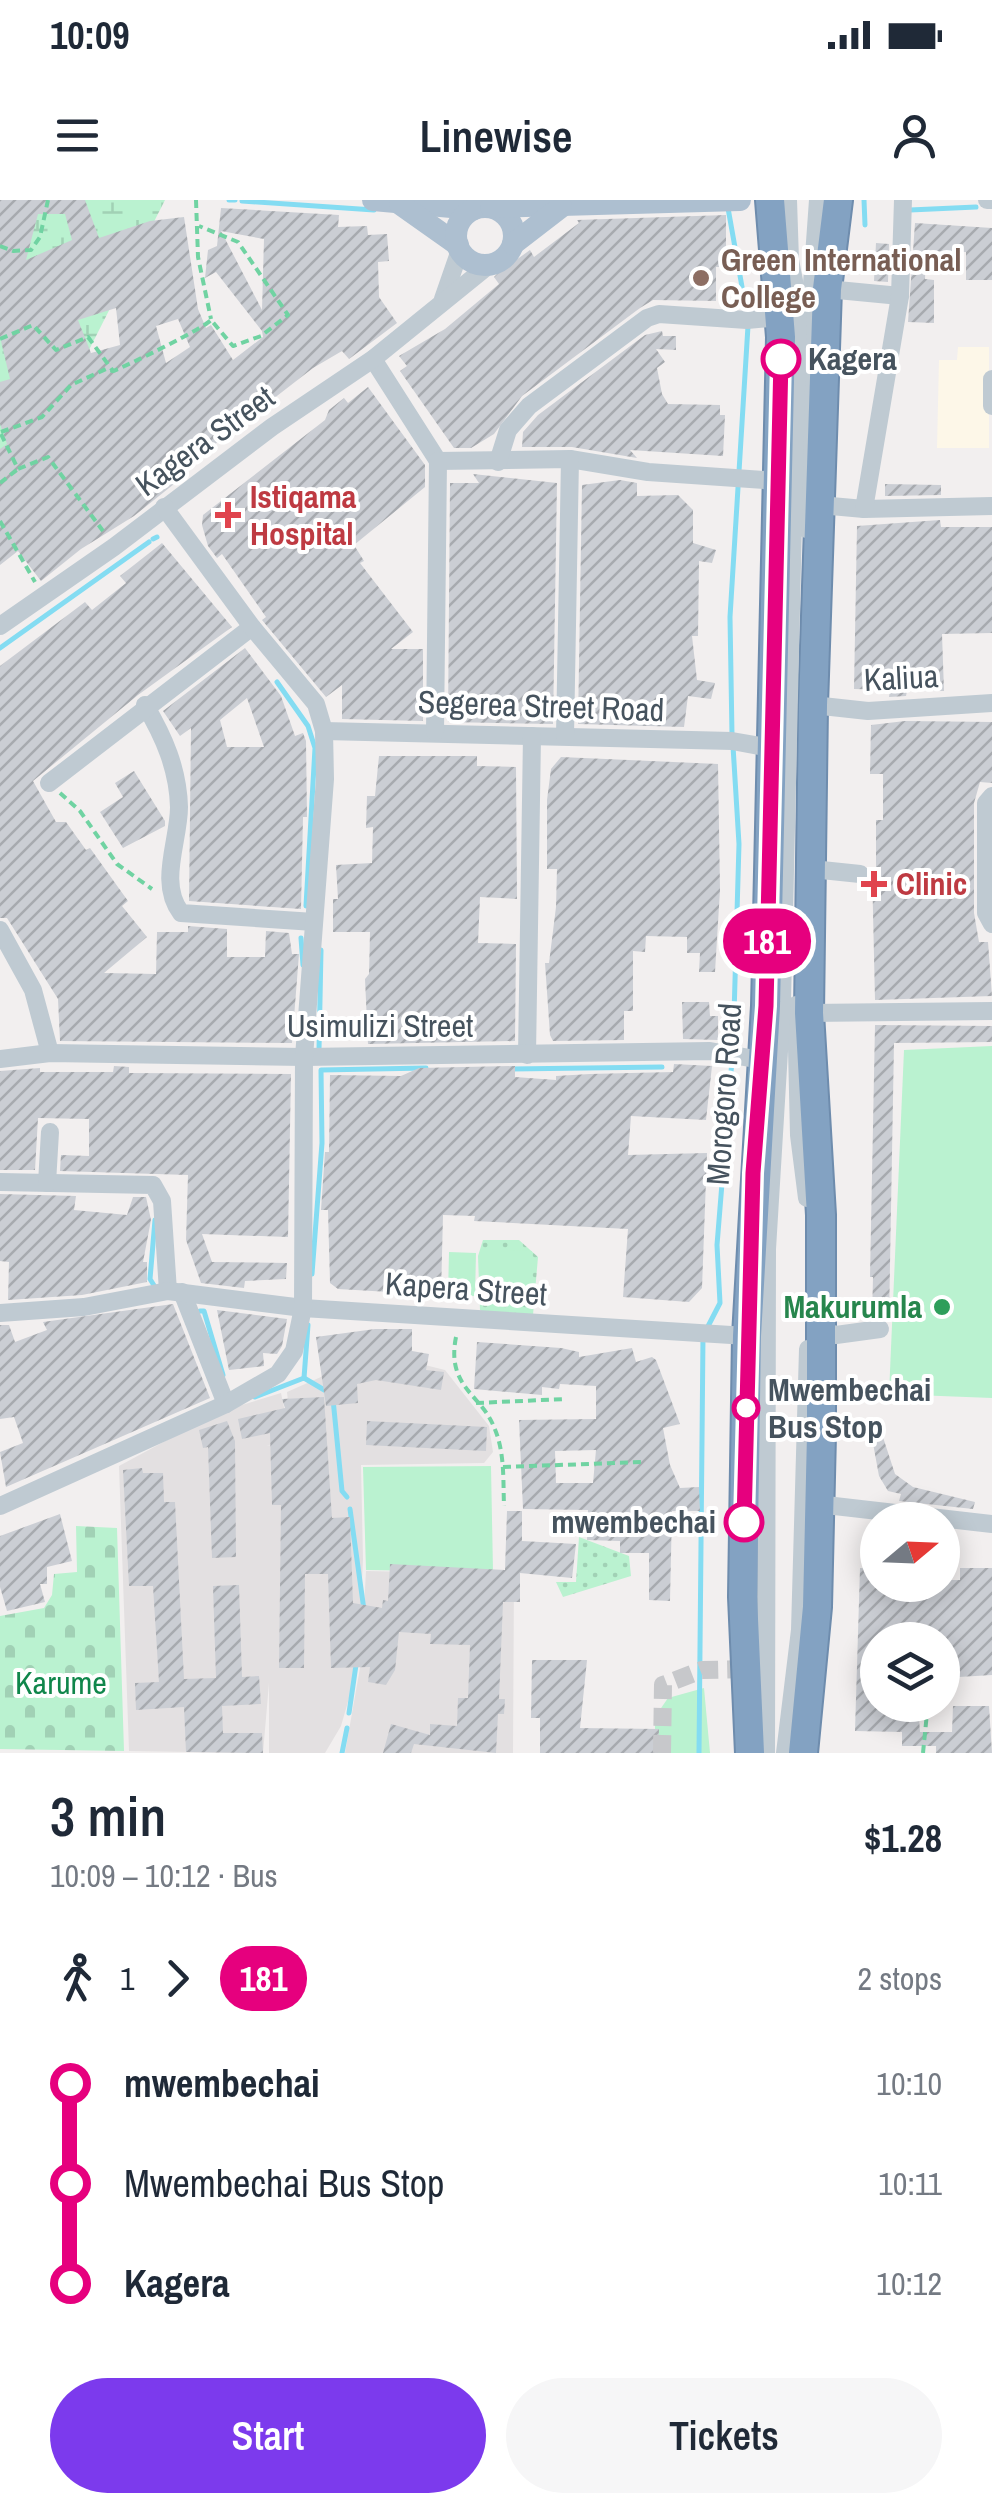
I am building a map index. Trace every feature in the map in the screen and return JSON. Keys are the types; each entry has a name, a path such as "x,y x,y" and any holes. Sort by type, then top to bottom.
{"highway":[{"name":"Morogoro Road","path":"750,1753 742,1597 747,1336 761,1060 763,746 778,480 779,317 770,200"},
{"path":"802,1753 817,1606 821,1331 810,1013 813,705 827,289 840,200"}],"main road":[{"path":"374,200 483,208 740,200"},
{"path":"400,204 459,247 469,260 489,265 504,258 514,244 561,207"},
{"path":"483,208 511,222 514,244"},
{"path":"459,247 459,224 483,208"}],"street":[{"name":"Morogoro Road","path":"766,1753 767,1249 782,1002 798,302 788,200"},
{"name":"Morogoro Road","path":"786,1753 800,1630 806,1420 809,1232 800,1135 796,970 810,312 818,200"},
{"path":"864,509 900,296 903,200"},
{"path":"443,300 459,247"},
{"name":"Kagera Street","path":"0,626 374,359 489,265"},
{"path":"827,289 900,296"},
{"path":"498,462 508,430 528,406 646,318 660,314 748,320 779,317"},
{"path":"374,359 438,461 435,732"},
{"path":"992,379 992,406"},
{"path":"438,461 570,459 648,472 778,480"},
{"path":"566,736 570,459"},
{"path":"820,505 864,509 992,506"},
{"path":"0,1506 226,1404 288,1364 303,1308 304,1057 325,779 324,731 316,704 252,627 164,507"},
{"path":"48,783 145,705 252,627"},
{"name":"Kaliua","path":"813,705 868,710 992,703"},
{"path":"145,705 166,741 177,782 179,812 171,882 174,904 181,914 314,922"},
{"name":"Segerea Street Road","path":"324,731 566,736 763,746"},
{"path":"527,1055 532,736"},
{"path":"992,796 986,803 986,913 992,924"},
{"path":"812,869 860,874"},
{"path":"0,930 33,990 50,1054"},
{"path":"810,1013 992,1011"},
{"name":"Usimulizi Street","path":"0,1060 50,1054 304,1057 710,1051 761,1060"},
{"path":"47,1182 50,1132"},
{"path":"0,1182 154,1185 162,1202 175,1292 226,1404"},
{"name":"Kapera Street","path":"0,1313 84,1306 175,1292 303,1308 747,1336"},
{"path":"821,1331 836,1335 880,1329"},
{"path":"817,1504 992,1524"}],"path":[{"path":"0,246 13,251 31,250 40,236 48,200"},
{"path":"196,200 198,257 211,320 234,346 261,336 288,315 238,242 198,226"},
{"path":"18,470 0,432 42,417 71,385 162,350 178,335 206,327 211,320"},
{"path":"0,339 36,326 57,350 88,337 113,372"},
{"path":"0,482 48,457 114,547"},
{"path":"0,521 44,597"},
{"path":"48,783 80,811 117,864 174,904"},
{"path":"460,1318 454,1348 464,1392 494,1424 503,1468 504,1506"},
{"path":"476,1402 565,1399"},
{"path":"503,1468 643,1462"},
{"path":"923,1753 926,1722"}],"shaded area":[{"path":"958,347 989,347 989,448 937,448 939,360 957,360"},
{"path":"425,1365 445,1370 489,1426 493,1452 484,1463 361,1465 363,1559 358,1667 341,1726 325,1753 269,1753 269,1683 263,1753 129,1751 119,1466 219,1412 281,1393 290,1436 267,1446 292,1440 287,1392 339,1369"},
{"path":"366,1571 514,1574 513,1753 345,1753 361,1662"}],"green space":[{"path":"0,200 165,200 56,415 0,468"},
{"name":"Makurumla","path":"992,1046 992,1398 889,1394 904,1050"},
{"path":"483,1240 519,1240 538,1257 533,1315 490,1316 480,1310 478,1256"},
{"path":"482,1249 532,1251 530,1298 480,1295"},
{"path":"449,1252 476,1253 475,1296 448,1295"},
{"path":"491,1466 493,1572 366,1570 363,1467"},
{"name":"Karume","path":"76,1526 117,1528 124,1751 0,1749 0,1616 44,1608 52,1595 54,1574 77,1572"},
{"path":"579,1537 629,1556 631,1576 563,1597 556,1582 576,1582"},
{"path":"704,1688 710,1753 655,1753 655,1717 668,1698"}],"building":[{"path":"0,200 85,200 99,238 150,221 184,217 198,309 206,328 211,325 233,360 263,337 216,272 205,278 208,250 217,246 221,208 339,215 338,227 367,226 368,235 387,234 389,261 378,262 379,297 397,323 349,359 342,351 313,368 170,479 174,484 134,516 81,549 41,581 18,551 0,565 0,449 7,444 0,424 0,382 10,379 0,337","holes":["38,214 65,214 72,240 26,260","221,231 264,239 262,310","116,308 120,345 91,353 78,320","178,319 190,347 166,363 156,326"]},
{"path":"726,215 726,267 716,267 716,301 653,300 522,396 494,434 471,448 454,448 400,371 407,366 399,356 445,329 499,284 494,277 498,273 530,250 534,257 579,223 577,220"},
{"path":"915,223 992,228 992,280 966,280 966,252 926,251 925,279 934,280 934,323 908,322"},
{"path":"876,243 889,244 888,282 874,281"},
{"path":"662,331 663,336 676,336 676,350 656,349 665,362 657,368 662,394 668,404 720,405 720,415 725,415 723,456 630,450 637,458 572,447 522,447 523,432 538,415 645,335"},
{"path":"368,387 425,465 425,487 354,545 364,561 360,563 413,632 391,649 423,649 423,721 342,719 342,685 326,697 262,620 266,617 222,554 217,558 208,546 202,525 203,515 325,420 329,410 344,398 348,403"},
{"path":"473,474 557,483 553,724 448,722 450,483 479,483"},
{"path":"620,480 637,483 637,496 678,495 693,510 693,543 716,550 712,563 699,561 698,636 692,636 697,680 715,683 711,699 688,696 684,727 578,724 582,485"},
{"path":"885,484 941,485 941,495 885,496"},
{"path":"940,520 941,527 992,527 992,633 942,634 944,691 907,691 906,696 889,697 890,690 854,689 857,526"},
{"path":"162,543 232,627 138,695 33,781 56,822 66,822 86,850 90,848 128,901 122,906 147,937 104,973 156,974 157,932 188,932 188,926 227,929 227,957 265,957 266,931 289,933 292,954 299,954 292,1043 60,1041 58,999 7,918 0,918 0,666 85,602 92,610 126,583 120,576"},
{"path":"245,648 281,696 295,736 303,733 306,741 307,817 303,817 301,909 189,901 191,728 180,736 163,711","holes":["247,698 264,747 227,747 220,720"]},
{"path":"905,721 992,722 992,783 980,782 974,803 974,913 979,942 988,942 992,996 875,1000 872,868 876,868 876,820 883,820 883,774 870,774 871,725"},
{"path":"379,756 477,756 477,766 516,767 517,899 480,897 478,943 516,944 515,1041 368,1044 365,979 369,974 370,932 333,932 333,899 338,899 336,865 372,863 373,827 366,828 367,796 375,796"},
{"path":"561,757 718,764 720,890 715,972 699,972 700,953 687,953 687,937 646,936 645,952 633,951 633,1011 624,1011 624,1040 553,1041 550,1035 545,963 549,963 557,869 547,869 547,800 551,769"},
{"path":"134,771 165,826 123,848 100,812 123,797 115,783"},
{"path":"682,1002 709,1002 710,1016 718,1016 718,1040 683,1039"},
{"path":"875,1025 992,1026 992,1042 894,1043 889,1320 872,1317 870,1277"},
{"path":"674,1064 712,1066 706,1120 631,1116 628,1155 707,1153 702,1288 689,1302 623,1297 628,1229 474,1221 475,1216 443,1215 441,1295 338,1289 330,1283 328,1210 321,1210 325,1152 329,1152 330,1075 401,1076 419,1068 515,1066 515,1077 556,1080 556,1076 673,1072"},
{"path":"114,1066 129,1067 129,1073 291,1074 288,1237 202,1234 212,1262 287,1263 286,1279 245,1281 244,1288 201,1283 186,1240 188,1175 60,1171 61,1155 89,1156 89,1119 38,1118 35,1170 0,1170 0,1071 40,1068 40,1072 113,1072"},
{"path":"0,1194 76,1196 74,1210 127,1215 133,1197 146,1197 151,1220 143,1262 147,1262 147,1282 82,1295 8,1300 9,1262 0,1261"},
{"path":"173,1304 210,1398 6,1487 0,1452 23,1443 14,1417 0,1419 0,1325 9,1325 15,1342 47,1330 43,1322"},
{"path":"217,1310 287,1319 277,1354 263,1353 264,1366 229,1370"},
{"path":"375,1329 412,1329 412,1351 429,1354 426,1370 444,1372 441,1390 376,1380 357,1384 358,1403 326,1406 316,1337"},
{"path":"477,1342 561,1348 579,1352 579,1357 632,1348 636,1362 652,1357 656,1360 680,1424 663,1428 670,1465 680,1488 699,1487 700,1511 672,1511 670,1601 649,1600 649,1553 620,1553 620,1541 587,1540 588,1510 523,1509 519,1420 596,1419 596,1386 542,1387 542,1395 474,1389","holes":["596,1450 593,1483 556,1483 555,1451"]},
{"path":"324,1397 332,1518 350,1517 353,1603 382,1608 383,1600 388,1601 390,1564 505,1570 507,1511 522,1511 522,1541 576,1544 572,1578 520,1573 520,1602 503,1602 499,1699 505,1699 504,1714 498,1714 496,1753 414,1744 411,1753 383,1753 391,1724 430,1735 430,1724 457,1726 458,1698 468,1698 470,1645 430,1644 431,1634 399,1632 395,1670 386,1685 368,1682 370,1667 331,1668 328,1574 305,1574 304,1668 279,1668 281,1505 272,1505 270,1433 242,1439 238,1419 285,1408 282,1399"},
{"path":"227,1421 235,1441 236,1557 212,1558 208,1447 203,1448 199,1430"},
{"path":"367,1421 487,1427 486,1451 366,1445"},
{"path":"879,1425 895,1474 913,1487 975,1502 973,1509 960,1508 960,1502 899,1501 901,1494 888,1491 879,1476 870,1427"},
{"path":"142,1468 143,1473 163,1473 164,1502 175,1502 184,1679 216,1678 213,1586 239,1585 242,1677 259,1676 261,1704 222,1706 223,1733 262,1733 263,1753 186,1752 184,1707 136,1710 135,1683 159,1682 153,1586 129,1586 123,1470"},
{"path":"60,1514 72,1561 47,1567 47,1584 40,1584 45,1602 7,1611 0,1587 0,1536"},
{"path":"860,1568 860,1602 960,1602 960,1568 992,1568 992,1675 960,1677 960,1622 860,1622 860,1722 919,1722 920,1732 952,1732 952,1722 960,1722 960,1706 989,1706 992,1753 936,1753 936,1746 902,1746 902,1732 855,1731"},
{"path":"532,1660 587,1660 580,1728 659,1729 658,1753 540,1753 540,1718 531,1718"}],"waterway":[{"path":"229,200 235,200"},
{"path":"864,200 865,225"},
{"path":"242,201 374,210"},
{"path":"910,210 976,207"},
{"path":"728,208 747,315"},
{"path":"732,735 730,617 748,326"},
{"path":"153,539 157,537"},
{"path":"0,648 149,542"},
{"path":"277,682 308,726 315,748 306,906"},
{"path":"733,746 739,844 733,1049"},
{"path":"301,938 303,965"},
{"path":"319,1050 321,950"},
{"path":"699,1753 703,1336 720,1303 717,1245 732,1060"},
{"path":"511,1069 662,1067"},
{"path":"312,1274 322,1143 321,1070 426,1068"},
{"path":"155,1220 150,1279 155,1287"},
{"path":"200,1311 204,1311 223,1375"},
{"path":"304,1378 308,1325"},
{"path":"255,1397 304,1378 326,1391"},
{"path":"333,1399 342,1491 347,1497"},
{"path":"350,1509 364,1610"},
{"path":"349,1713 356,1665"},
{"path":"342,1753 347,1728"}],"tunnel":[{"path":"662,1753 663,1685 702,1670 746,1669"}],"bus line":[{"name":"181","path":"744,1522 753,1173 766,1006 781,359"}],"place":[{"name":"Green International College","path":"701,278"},
{"name":"Kagera","path":"781,359"},
{"name":"Istiqama Hospital","path":"228,515"},
{"name":"Clinic","path":"874,884"},
{"name":"Makurumla","path":"942,1307"},
{"name":"Mwembechai Bus Stop","path":"746,1408"},
{"name":"mwembechai","path":"744,1522"}]}
